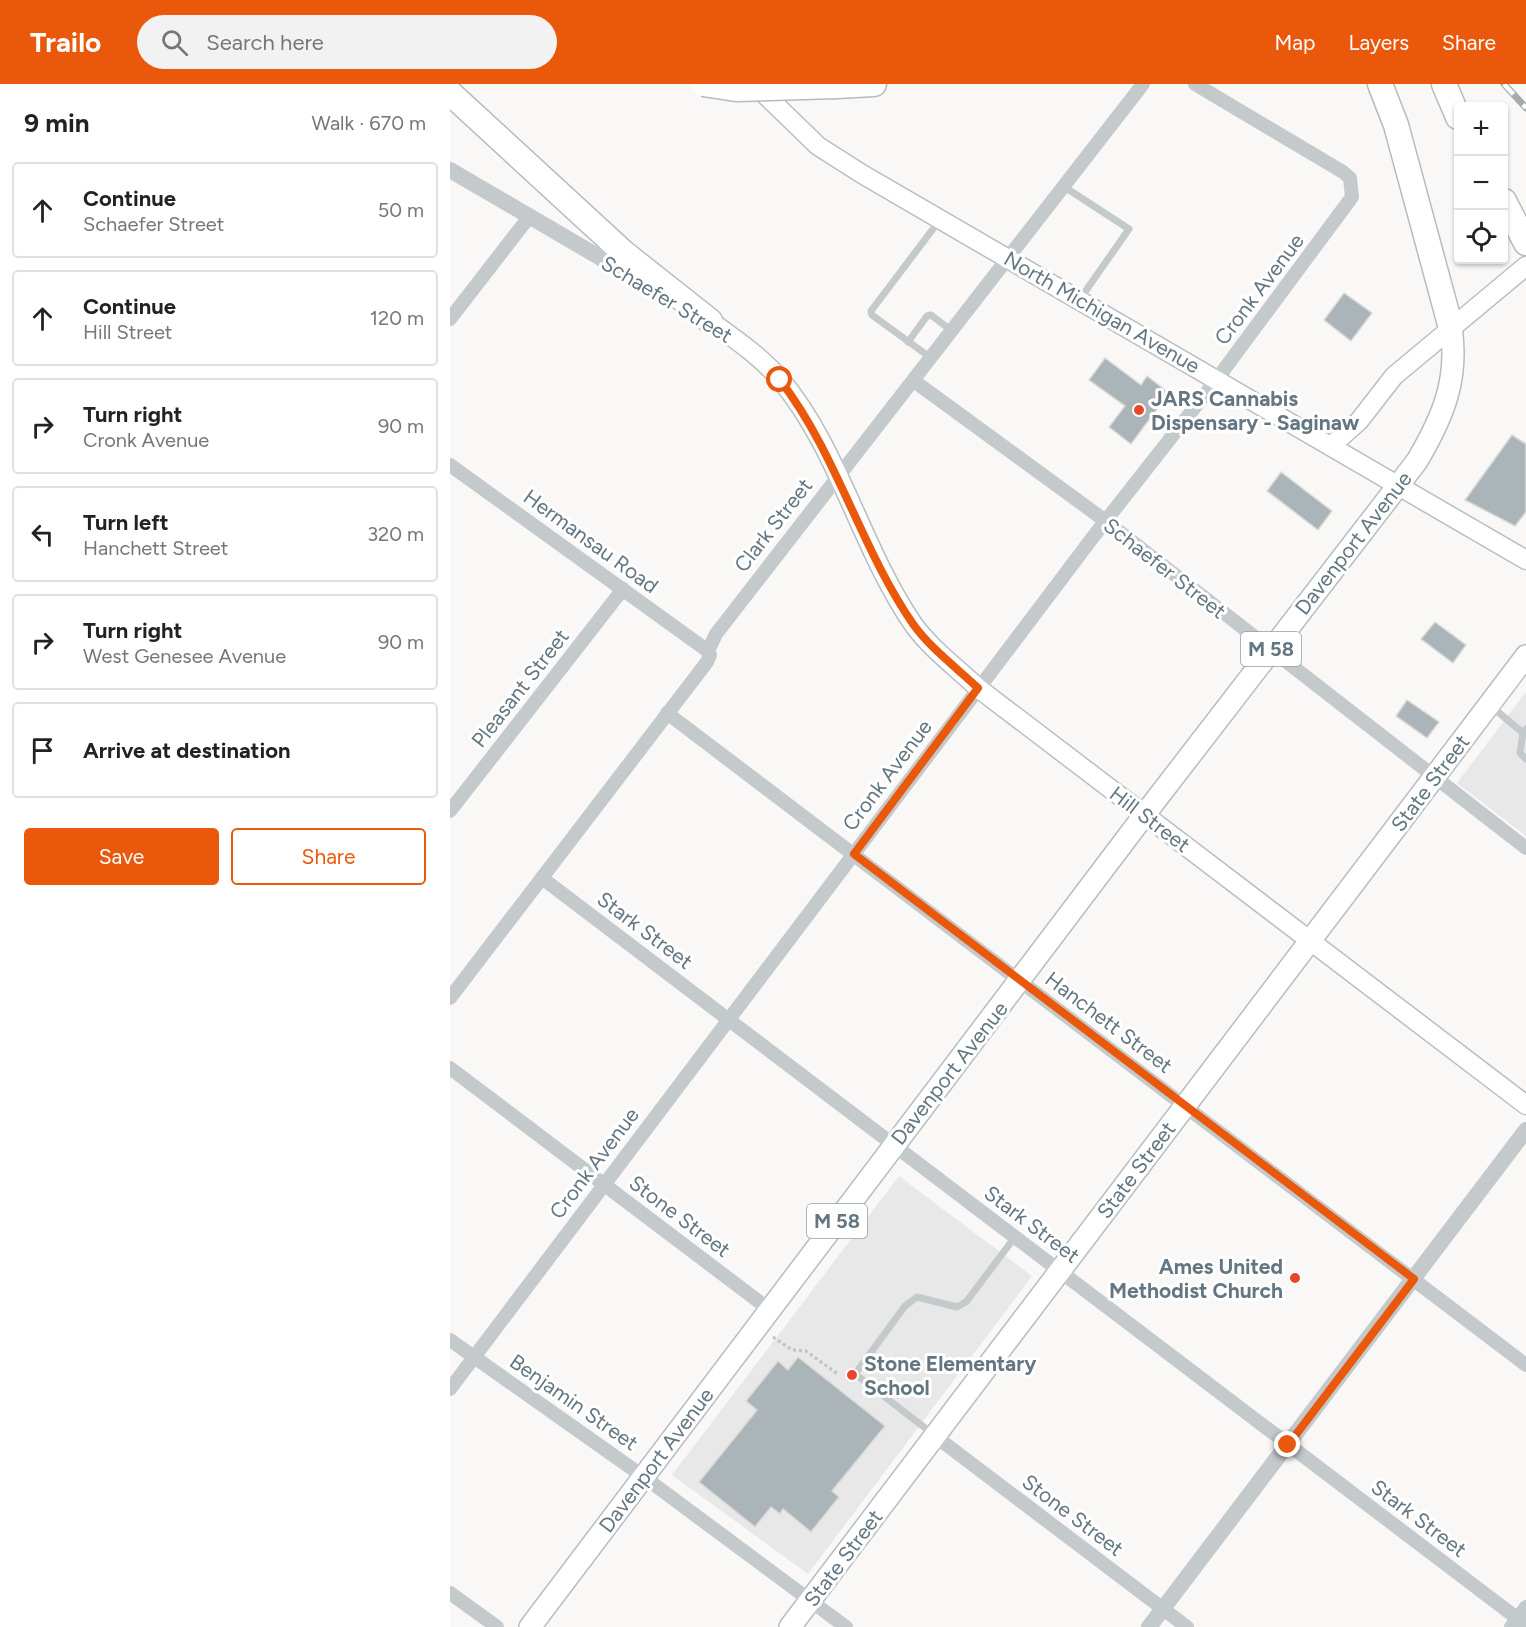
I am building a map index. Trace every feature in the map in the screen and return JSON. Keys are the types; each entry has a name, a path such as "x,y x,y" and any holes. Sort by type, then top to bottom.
{"highway":[{"path":"703,84 736,89 874,84"},
{"path":"1380,84 1396,125 1451,328"},
{"path":"1444,84 1454,108"},
{"path":"450,93 624,254 710,321"},
{"path":"1508,210 1526,243"}],"main road":[{"name":"North Michigan Avenue","path":"754,84 818,146 1078,301 1217,378 1526,560"},
{"path":"1332,445 1348,433 1394,376 1526,266"},
{"name":"Schaefer Street","path":"710,321 752,351 780,380 814,430 837,476"},
{"name":"Davenport Avenue","path":"530,1627 893,1145 1270,650 1399,485 1434,433 1445,404 1455,355 1451,328"},
{"name":"Hill Street","path":"837,476 893,592 914,626 978,688 1526,1105"},
{"name":"State Street","path":"790,1627 1526,656"}],"street":[{"name":"Clark Street","path":"450,998 707,662 710,655 708,651 716,634 1143,84"},
{"name":"Cronk Avenue","path":"450,1389 978,688 1217,378 1352,197 1350,178 1344,172 1195,84"},
{"name":"Schaefer Street","path":"450,170 710,321"},
{"path":"450,319 529,217"},
{"name":"Schaefer Street","path":"914,381 1107,522 1526,848"},
{"name":"Hermansau Road","path":"451,469 708,651"},
{"name":"Pleasant Street","path":"450,811 623,589"},
{"name":"Hanchett Street","path":"666,713 1526,1365"},
{"name":"Stark Street","path":"542,878 1520,1619"},
{"name":"Stone Street","path":"450,1068 770,1310"},
{"path":"1149,1627 1526,1130"},
{"name":"Benjamin Street","path":"450,1340 644,1477 846,1627"},
{"name":"Stone Street","path":"935,1436 1187,1627"},
{"path":"450,1593 497,1627"}],"lane":[{"path":"1063,186 1129,229 1078,301"},
{"path":"931,358 872,315 871,311 940,219"},
{"path":"908,342 927,316 931,315 952,331"},
{"path":"1489,705 1525,731 1520,753 1526,759"},
{"path":"935,1436 855,1374 905,1306 917,1297 957,1307 966,1302 1016,1237"}],"path":[{"path":"773,1336 792,1350 807,1351 839,1376"}],"shaded area":[{"path":"1526,692 1526,836 1457,783"},
{"name":"Stone Elementary School","path":"899,1176 1032,1276 808,1574 672,1475"}],"building":[{"path":"1344,293 1372,313 1351,341 1324,320"},
{"path":"1105,358 1141,385 1147,376 1169,393 1131,444 1109,427 1125,406 1089,380"},
{"path":"1512,435 1526,444 1526,512 1515,526 1465,500"},
{"path":"1281,472 1332,511 1318,530 1267,491"},
{"path":"1435,622 1466,645 1453,663 1421,639"},
{"path":"1407,700 1439,722 1427,738 1396,716"},
{"path":"798,1357 885,1426 832,1491 839,1497 811,1532 783,1509 780,1514 771,1507 755,1527 699,1482 757,1410 746,1401 778,1361 788,1370"}],"railway":[{"path":"1504,84 1526,108"}],"place":[{"name":"JARS Cannabis Dispensary - Saginaw","path":"1139,410"},
{"name":"Ames United Methodist Church","path":"1295,1278"},
{"name":"Stone Elementary School","path":"852,1375"}],"route":[{"path":"780,380 798,403 829,457 893,592 914,626 978,688 854,854 1414,1279 1288,1445"}]}
